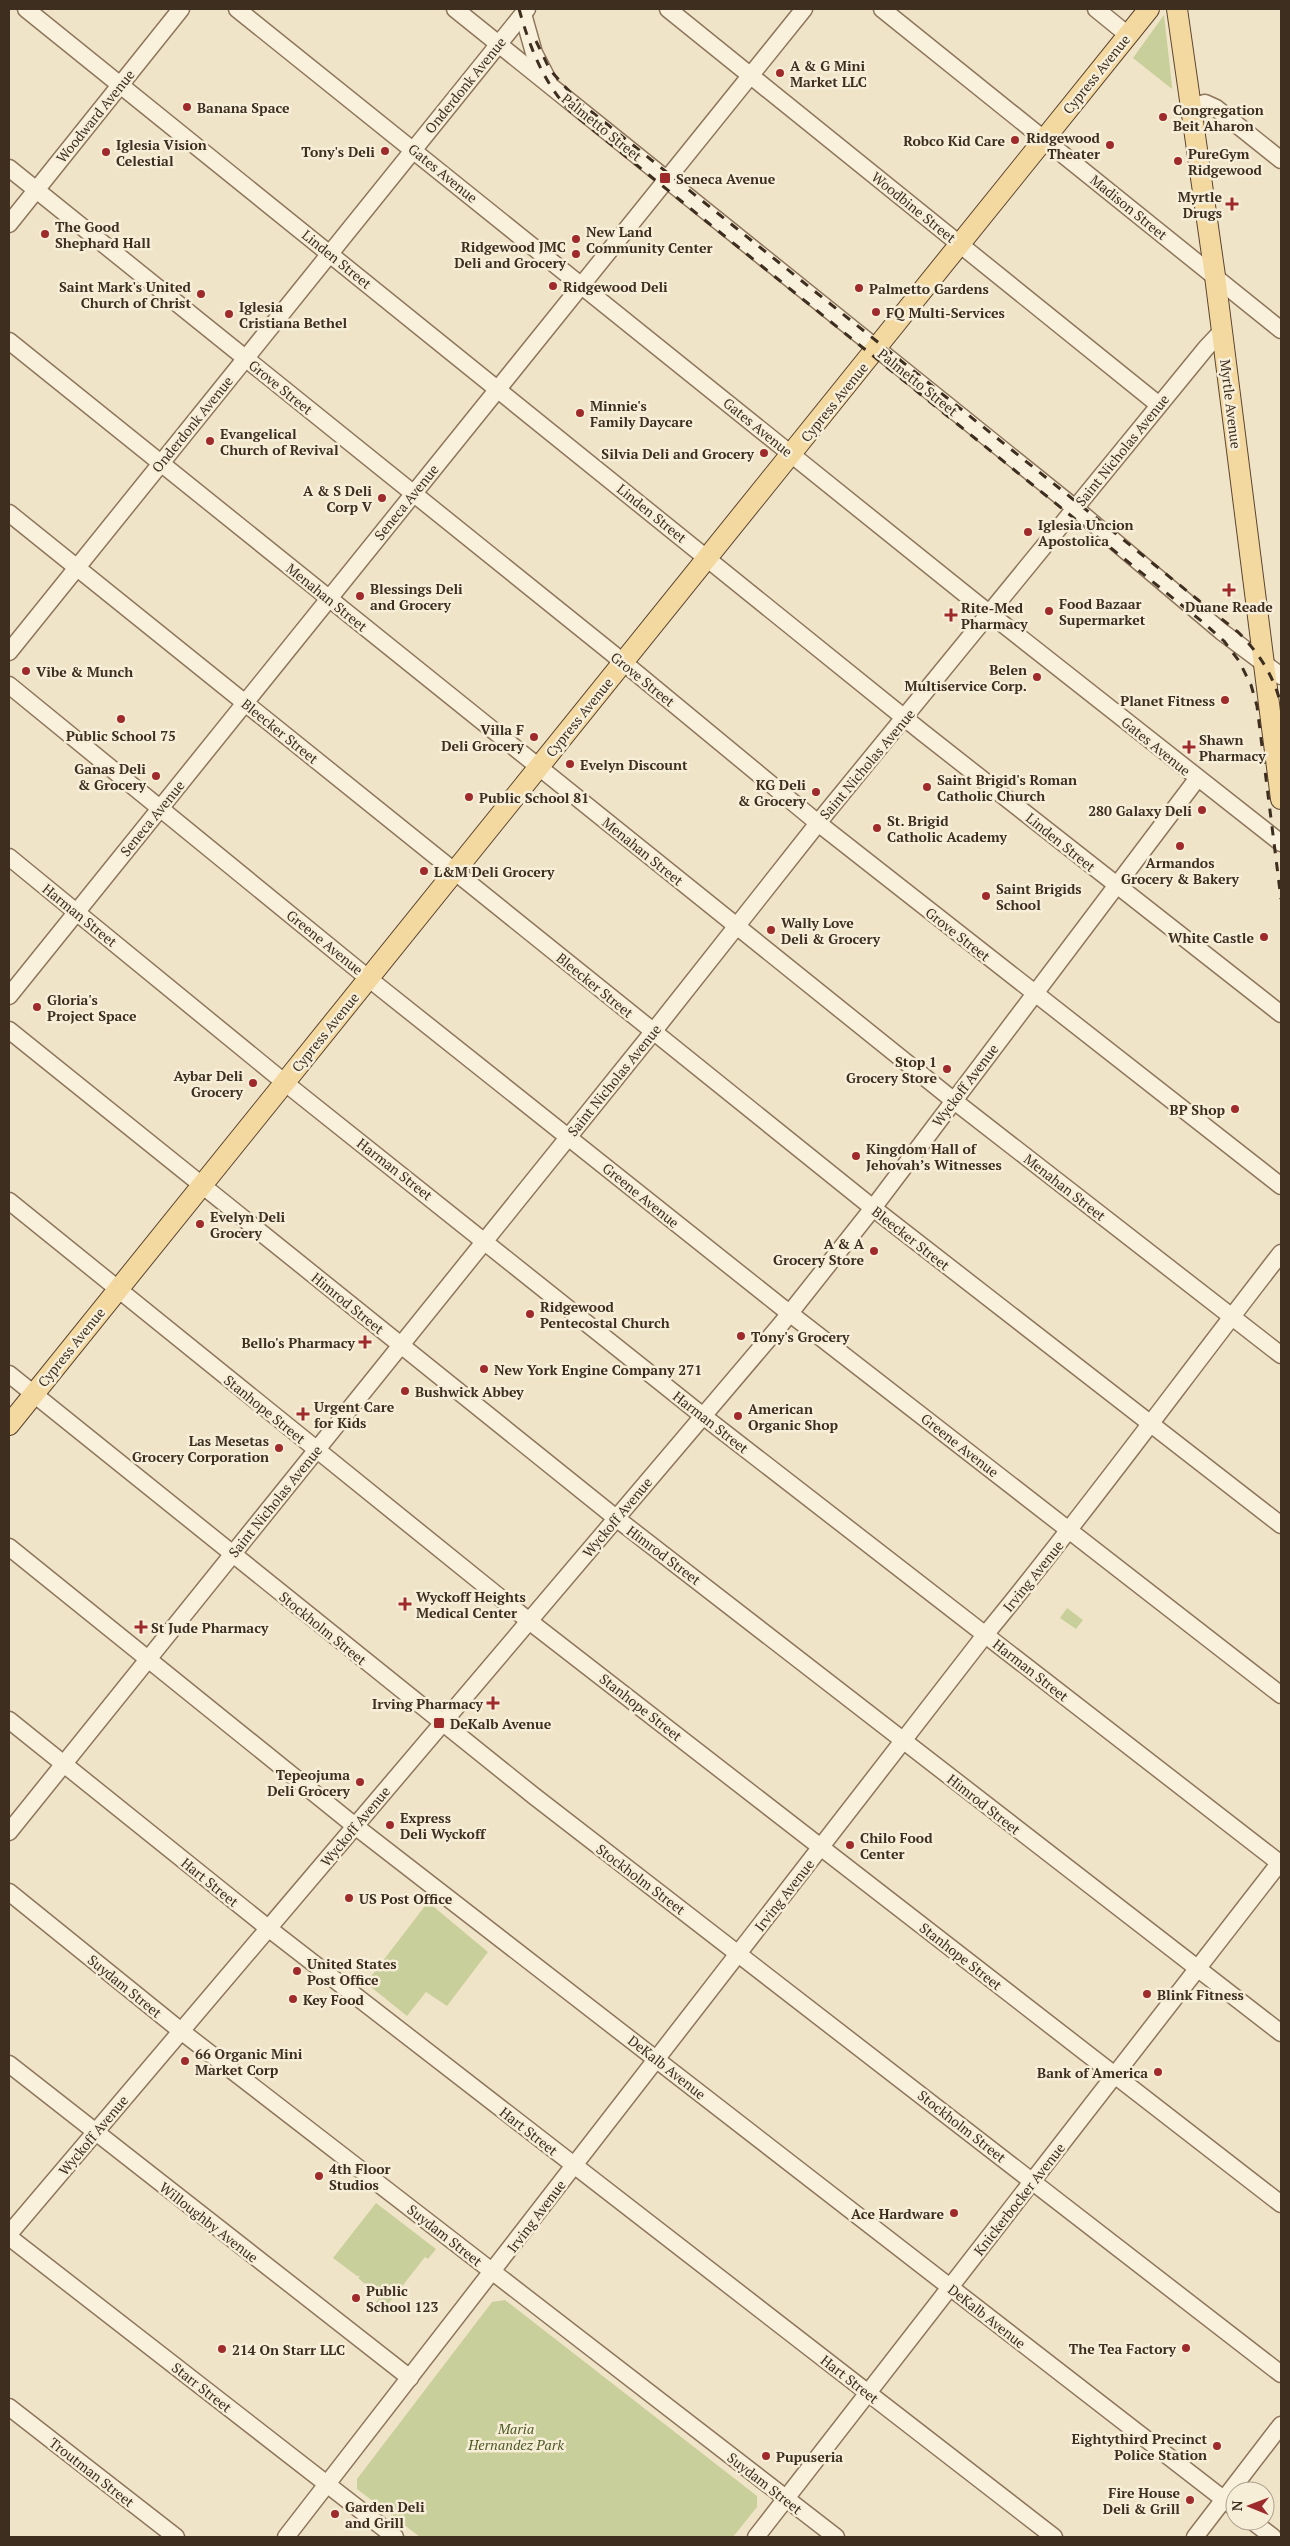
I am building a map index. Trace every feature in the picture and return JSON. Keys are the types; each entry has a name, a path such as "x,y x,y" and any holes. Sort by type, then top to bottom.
{"main road":[{"name":"Cypress Avenue","path":"9,1425 1149,9"},
{"name":"Myrtle Avenue","path":"1177,9 1222,332 1274,674 1281,799"}],"street":[{"name":"Linden Street","path":"26,9 905,718 1115,886 1281,1014"},
{"name":"Woodward Avenue","path":"9,224 181,9"},
{"name":"Gates Avenue","path":"237,9 414,149 1197,779 1281,844"},
{"name":"Palmetto Street","path":"455,9 877,348 1274,674"},
{"name":"Woodbine Street","path":"668,9 1159,405"},
{"name":"Seneca Avenue","path":"9,996 804,9"},
{"name":"Madison Street","path":"882,9 1281,330"},
{"path":"1096,9 1128,35"},
{"name":"Onderdonk Avenue","path":"9,652 525,11"},
{"name":"Palmetto Street","path":"525,11 534,53 554,88"},
{"path":"1191,107 1205,104 1216,108 1281,160"},
{"name":"Grove Street","path":"9,168 623,662 818,823 1281,1186"},
{"name":"Saint Nicholas Avenue","path":"9,1832 653,1032 818,823 1074,508 1206,348 1222,332"},
{"name":"Menahan Street","path":"9,341 953,1100 1281,1354"},
{"name":"Bleecker Street","path":"9,513 873,1208 1281,1525"},
{"name":"Greene Avenue","path":"9,685 161,807 368,978 569,1136 790,1314 1281,1695"},
{"name":"Wyckoff Avenue","path":"9,2235 790,1314 873,1208 1197,779"},
{"name":"Harman Street","path":"9,858 284,1082 703,1416 1281,1863"},
{"name":"Himrod Street","path":"9,1030 616,1518 1281,2033"},
{"name":"Stanhope Street","path":"9,1200 116,1290 529,1621 1281,2204"},
{"name":"Irving Avenue","path":"286,2537 985,1635 1070,1531 1150,1422 1281,1253"},
{"name":"Stockholm Street","path":"9,1374 442,1723 1281,2374"},
{"name":"DeKalb Avenue","path":"9,1547 355,1826 1225,2500"},
{"name":"Hart Street","path":"9,1720 268,1928 1054,2537"},
{"name":"Knickerbocker Avenue","path":"756,2537 1281,1863"},
{"name":"Suydam Street","path":"9,1892 181,2031 836,2537"},
{"name":"Willoughby Avenue","path":"9,2064 94,2133 410,2378"},
{"name":"Starr Street","path":"9,2235 396,2537"},
{"name":"Troutman Street","path":"9,2407 176,2537"},
{"path":"1245,2481 1281,2425"},
{"path":"1195,2537 1225,2509"}],"green space":[{"path":"1164,15 1172,86 1172,89 1133,58"},
{"path":"1067,1608 1083,1620 1076,1629 1060,1618"},
{"path":"428,1902 488,1952 447,2006 426,1992 407,2016 366,1983"},
{"path":"376,2203 436,2249 428,2259 425,2257 382,2312 374,2305 380,2297 358,2278 360,2276 357,2276 333,2258"},
{"name":"Maria Hernandez Park","path":"505,2300 757,2496 757,2507 733,2537 420,2537 357,2489 357,2479 492,2302"}],"railway":[{"path":"519,9 533,51 545,77 571,112 1224,641 1239,661 1251,685 1257,706 1281,899"},
{"path":"536,41 550,70 577,100 1238,632 1253,648 1265,666 1281,705"}],"place":[{"name":"A & G Mini Market LLC","path":"780,73"},
{"name":"Banana Space","path":"187,107"},
{"name":"Congregation Beit Aharon","path":"1163,117"},
{"name":"Robco Kid Care","path":"1015,140"},
{"name":"Ridgewood Theater","path":"1110,145"},
{"name":"Tony's Deli","path":"385,151"},
{"name":"Iglesia Vision Celestial","path":"106,152"},
{"name":"PureGym Ridgewood","path":"1178,161"},
{"name":"Seneca Avenue","path":"665,178"},
{"name":"Myrtle Drugs","path":"1232,204"},
{"name":"The Good Shephard Hall","path":"45,234"},
{"name":"New Land Community Center","path":"576,239"},
{"name":"Ridgewood JMC Deli and Grocery","path":"576,254"},
{"name":"Ridgewood Deli","path":"553,286"},
{"name":"Palmetto Gardens","path":"859,288"},
{"name":"Saint Mark's United Church of Christ","path":"201,294"},
{"name":"FQ Multi-Services","path":"876,312"},
{"name":"Iglesia Cristiana Bethel","path":"229,314"},
{"name":"Minnie's Family Daycare","path":"580,413"},
{"name":"Evangelical Church of Revival","path":"210,441"},
{"name":"Silvia Deli and Grocery","path":"764,453"},
{"name":"A & S Deli Corp V","path":"382,498"},
{"name":"Iglesia Uncion Apostolica","path":"1028,532"},
{"name":"Duane Reade","path":"1229,590"},
{"name":"Blessings Deli and Grocery","path":"360,596"},
{"name":"Food Bazaar Supermarket","path":"1049,611"},
{"name":"Rite-Med Pharmacy","path":"951,615"},
{"name":"Vibe & Munch","path":"26,671"},
{"name":"Belen Multiservice Corp.","path":"1037,677"},
{"name":"Planet Fitness","path":"1225,700"},
{"name":"Public School 75","path":"121,719"},
{"name":"Villa F Deli Grocery","path":"534,737"},
{"name":"Shawn Pharmacy","path":"1189,747"},
{"name":"Evelyn Discount","path":"570,764"},
{"name":"Ganas Deli & Grocery","path":"156,776"},
{"name":"Saint Brigid's Roman Catholic Church","path":"927,787"},
{"name":"KG Deli & Grocery","path":"816,792"},
{"name":"Public School 81","path":"469,797"},
{"name":"280 Galaxy Deli","path":"1202,810"},
{"name":"St. Brigid Catholic Academy","path":"877,828"},
{"name":"Armandos Grocery & Bakery","path":"1180,846"},
{"name":"L&M Deli Grocery","path":"424,871"},
{"name":"Saint Brigids School","path":"986,896"},
{"name":"Wally Love Deli & Grocery","path":"771,930"},
{"name":"White Castle","path":"1264,937"},
{"name":"Gloria's Project Space","path":"37,1007"},
{"name":"Stop 1 Grocery Store","path":"947,1069"},
{"name":"Aybar Deli Grocery","path":"253,1083"},
{"name":"BP Shop","path":"1235,1109"},
{"name":"Kingdom Hall of Jehovah’s Witnesses","path":"856,1156"},
{"name":"Evelyn Deli Grocery","path":"200,1224"},
{"name":"A & A Grocery Store","path":"874,1251"},
{"name":"Ridgewood Pentecostal Church","path":"530,1314"},
{"name":"Tony's Grocery","path":"741,1336"},
{"name":"Bello's Pharmacy","path":"365,1342"},
{"name":"New York Engine Company 271","path":"484,1369"},
{"name":"Bushwick Abbey","path":"405,1391"},
{"name":"Urgent Care for Kids","path":"303,1414"},
{"name":"American Organic Shop","path":"738,1416"},
{"name":"Las Mesetas Grocery Corporation","path":"279,1448"},
{"name":"Wyckoff Heights Medical Center","path":"405,1604"},
{"name":"St Jude Pharmacy","path":"141,1627"},
{"name":"Irving Pharmacy","path":"493,1703"},
{"name":"DeKalb Avenue","path":"439,1723"},
{"name":"Tepeojuma Deli Grocery","path":"360,1782"},
{"name":"Express Deli Wyckoff","path":"390,1825"},
{"name":"Chilo Food Center","path":"850,1845"},
{"name":"US Post Office","path":"349,1898"},
{"name":"United States Post Office","path":"297,1971"},
{"name":"Blink Fitness","path":"1147,1994"},
{"name":"Key Food","path":"293,1999"},
{"name":"66 Organic Mini Market Corp","path":"185,2061"},
{"name":"Bank of America","path":"1158,2072"},
{"name":"4th Floor Studios","path":"319,2176"},
{"name":"Ace Hardware","path":"954,2213"},
{"name":"Public School 123","path":"356,2298"},
{"name":"The Tea Factory","path":"1186,2348"},
{"name":"214 On Starr LLC","path":"222,2349"},
{"name":"Eightythird Precinct Police Station","path":"1217,2446"},
{"name":"Pupuseria","path":"766,2456"},
{"name":"Fire House Deli & Grill","path":"1190,2500"},
{"name":"Garden Deli and Grill","path":"335,2514"}]}
